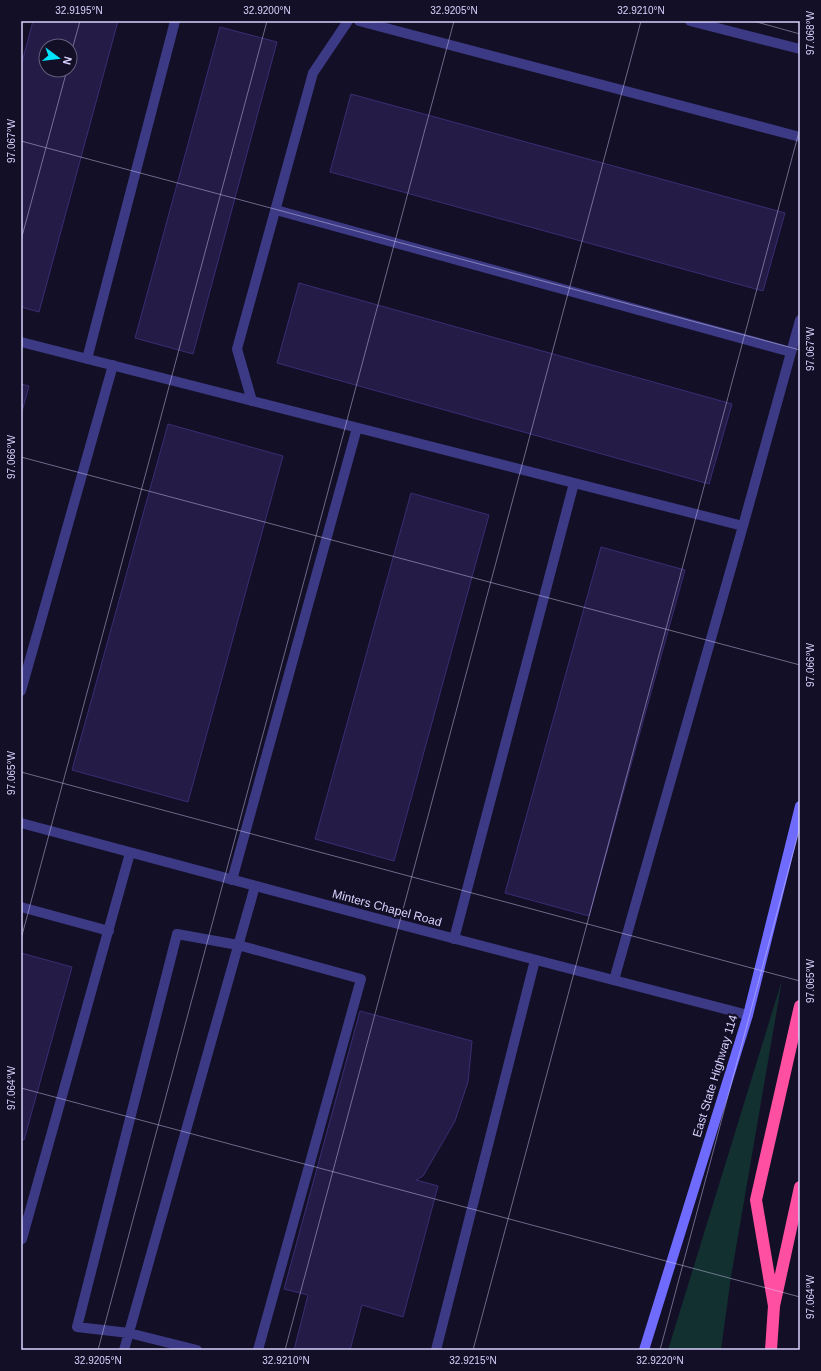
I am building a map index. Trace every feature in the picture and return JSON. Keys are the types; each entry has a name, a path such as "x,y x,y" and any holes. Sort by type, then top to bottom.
{"highway":[{"path":"774,1306 756,1200 800,1006"},
{"path":"771,1350 774,1306 800,1187"}],"main road":[{"name":"East State Highway 114","path":"644,1350 748,1015 800,806"}],"street":[{"path":"87,359 175,21"},
{"path":"252,401 237,349 313,73 348,21"},
{"path":"359,21 800,137"},
{"path":"690,21 800,49"},
{"path":"276,210 791,352"},
{"path":"614,980 800,320"},
{"path":"21,342 743,526"},
{"path":"21,691 113,365"},
{"path":"232,880 357,428"},
{"path":"454,938 574,483"},
{"name":"Minters Chapel Road","path":"21,823 232,880 748,1015"},
{"path":"21,1239 22,1240 130,853"},
{"path":"124,1350 255,886"},
{"path":"21,907 108,931"},
{"path":"197,1350 129,1332 77,1327 177,934 238,945 361,979 258,1350"},
{"path":"436,1350 535,960"}],"green space":[{"path":"782,980 731,1277 721,1350 668,1350"}],"building":[{"path":"33,21 118,21 39,312 21,307 21,66"},
{"path":"220,27 277,42 193,354 135,338"},
{"path":"351,94 785,213 763,291 330,172"},
{"path":"299,283 732,404 709,484 277,363"},
{"path":"21,384 29,386 21,415"},
{"path":"168,424 283,456 188,802 72,770"},
{"path":"411,493 489,515 394,861 315,839"},
{"path":"601,547 685,570 589,916 505,893"},
{"path":"21,953 72,967 24,1140 21,1139"},
{"path":"360,1011 472,1041 468,1082 455,1121 423,1176 416,1180 438,1186 403,1317 362,1305 350,1350 294,1350 308,1295 284,1289"}]}
